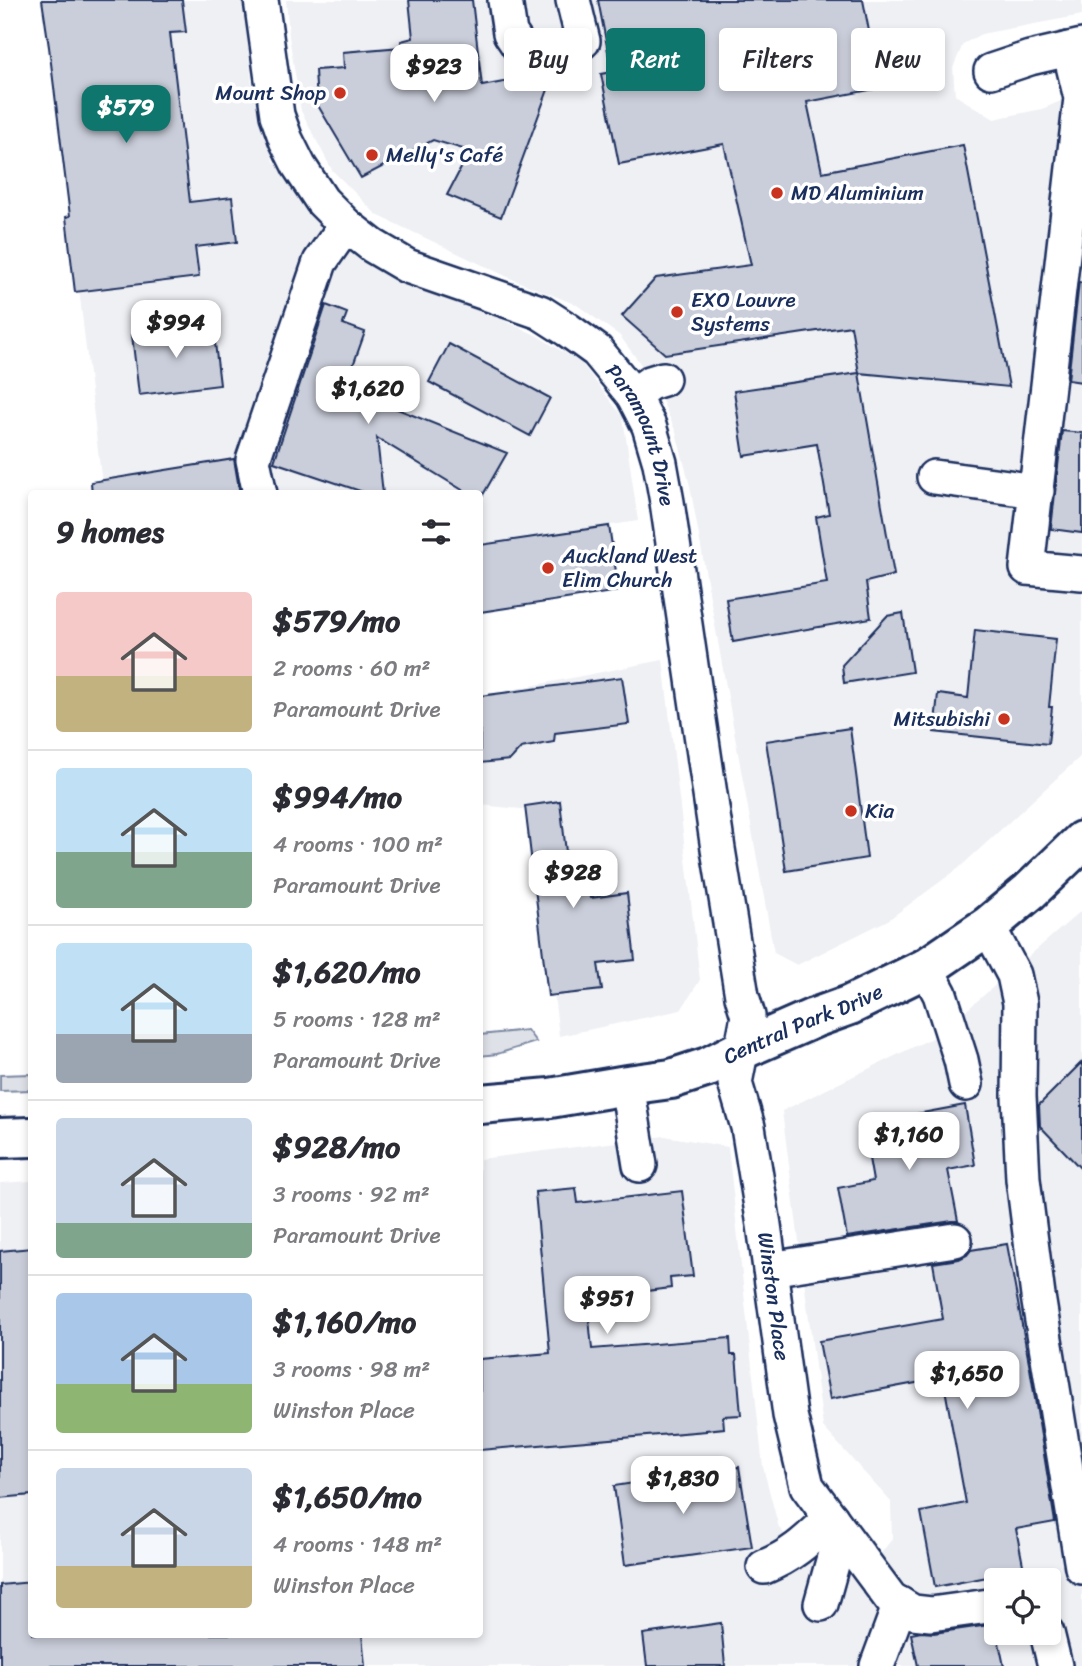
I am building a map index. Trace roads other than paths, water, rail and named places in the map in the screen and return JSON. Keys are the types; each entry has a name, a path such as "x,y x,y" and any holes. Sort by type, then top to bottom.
{"main road":[{"name":"Central Park Drive","path":"483,1104 550,1098 671,1079 708,1067 814,1018 850,1005 926,968 988,926 1030,891 1082,841"},
{"path":"0,1138 28,1137"}],"street":[{"name":"Paramount Drive","path":"261,0 277,115 299,166 322,201 346,225 373,246 407,266 540,312 568,330 597,351 633,395 649,426 660,463 667,502 718,849 742,996 748,1016 741,1050"},
{"path":"505,0 510,33 528,60 565,55 583,41 573,0"},
{"path":"991,71 1030,58 1075,48 1081,99 1027,568 1082,573"},
{"path":"259,490 253,460 320,262 346,225"},
{"path":"633,395 650,383 663,379"},
{"path":"934,477 1037,491"},
{"path":"988,926 1014,975 1020,1003 1019,1096 1023,1179 1038,1296 1082,1567"},
{"path":"926,968 940,994 966,1084"},
{"name":"Winston Place","path":"741,1050 735,1083 748,1127 790,1415 807,1486 891,1599 900,1604"},
{"path":"627,1085 640,1165"},
{"path":"770,1269 955,1240"},
{"path":"764,1567 781,1560 836,1525"},
{"path":"821,1604 836,1525"},
{"path":"877,1666 900,1604 913,1612 931,1614 984,1607"},
{"path":"1050,1645 1055,1666"}],"place":[{"name":"Mount Shop","path":"340,93"},
{"name":"Melly's Café","path":"372,155"},
{"name":"MD Aluminium","path":"777,193"},
{"name":"EXO Louvre Systems","path":"677,312"},
{"name":"Auckland West Elim Church","path":"548,568"},
{"name":"Mitsubishi","path":"1004,719"},
{"name":"Kia","path":"851,811"}]}
